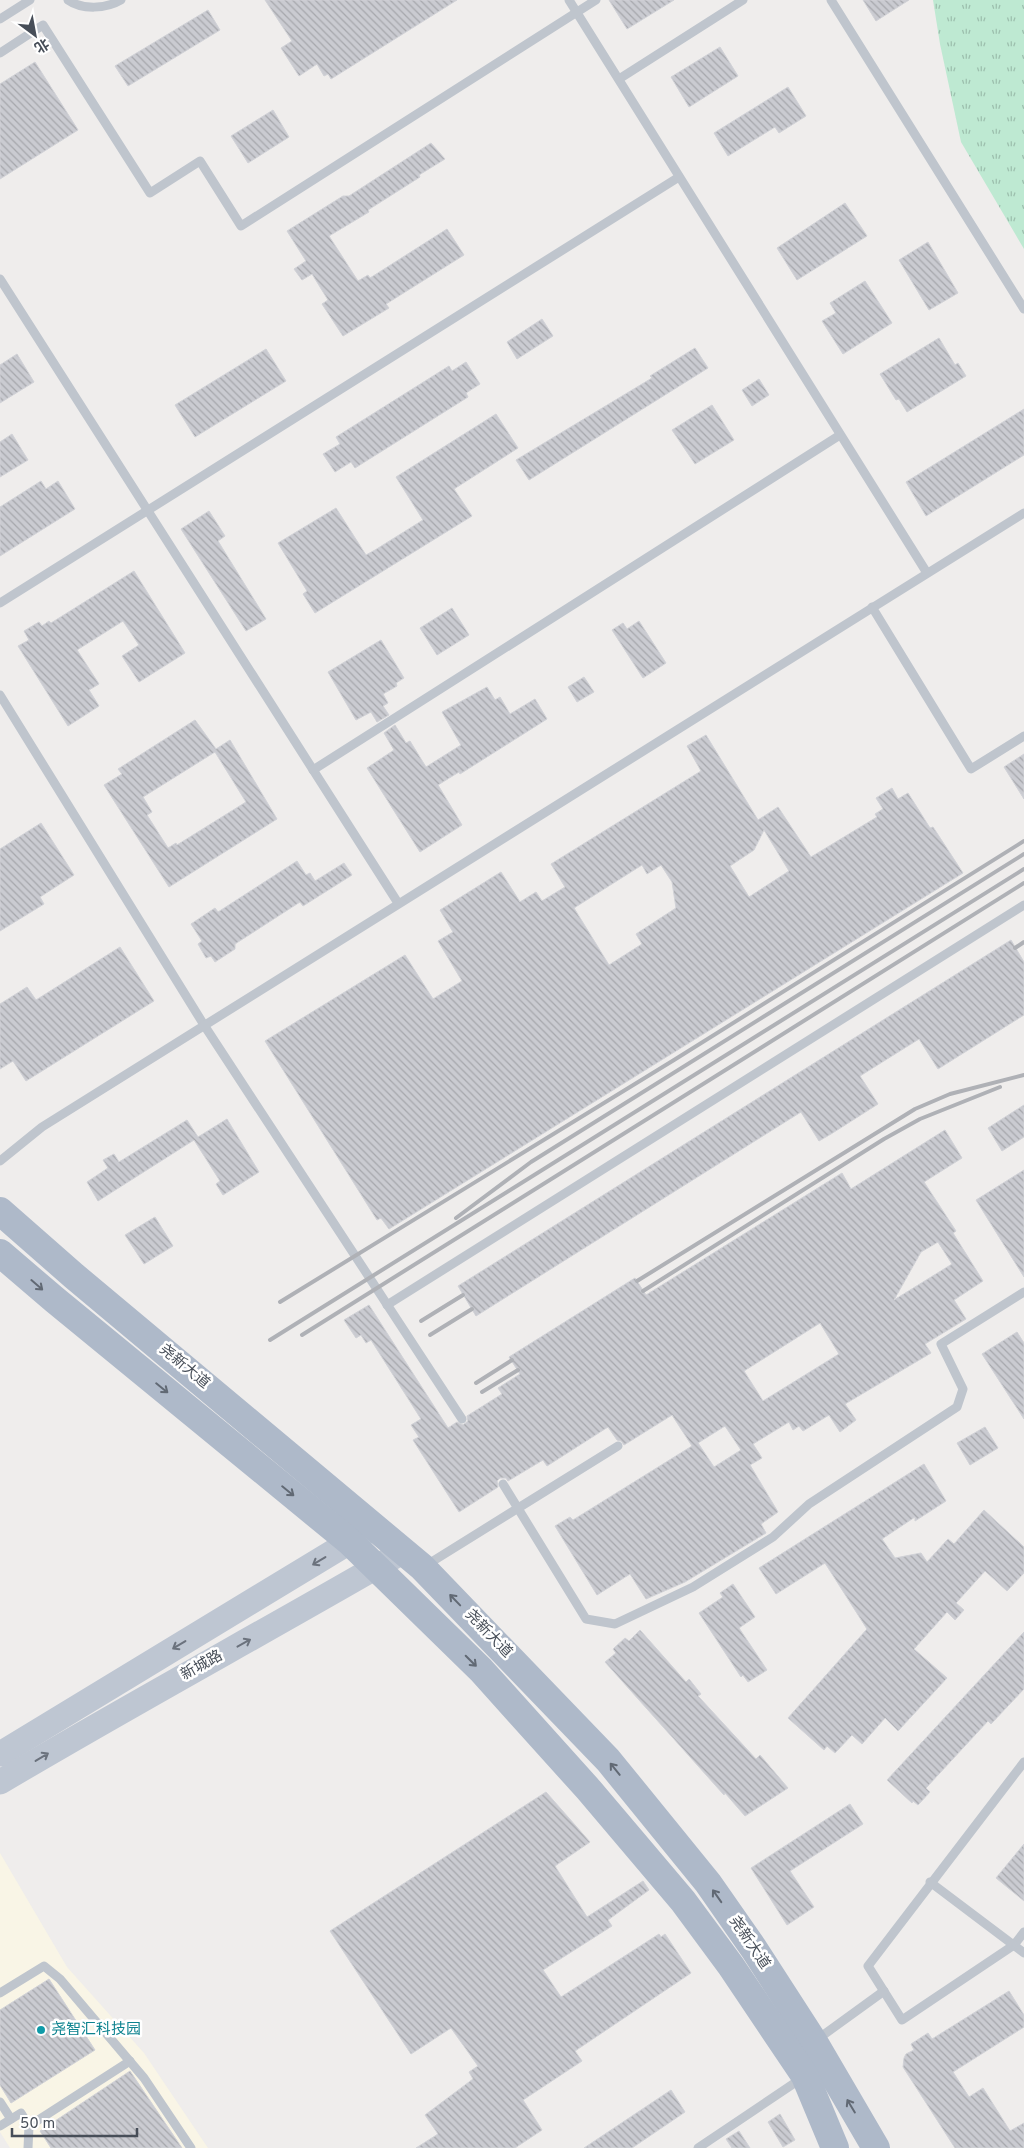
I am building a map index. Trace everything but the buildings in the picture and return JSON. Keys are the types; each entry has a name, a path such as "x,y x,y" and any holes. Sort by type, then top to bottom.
{"main road":[{"name":"尧新大道","path":"0,1211 74,1276 413,1559 608,1760 708,1883 754,1949 809,2061 835,2148"},
{"name":"尧新大道","path":"0,1253 54,1300 350,1542 481,1670 589,1790 683,1901 731,1966 809,2061 876,2148"},
{"name":"新城路","path":"0,1754 375,1526"},
{"name":"新城路","path":"0,1782 81,1734 377,1567 413,1559"}],"lane":[{"path":"0,18 30,0"},
{"path":"68,0 72,3 101,8 121,0"},
{"path":"569,0 927,573"},
{"path":"0,53 43,25 150,193 200,161 242,226 596,0"},
{"path":"618,79 743,0"},
{"path":"831,0 1024,309"},
{"path":"0,603 679,177"},
{"path":"0,279 398,903"},
{"path":"313,770 840,435"},
{"path":"0,1161 42,1127 1024,513"},
{"path":"872,607 971,769 1024,736"},
{"path":"0,695 204,1025 462,1419"},
{"path":"387,1305 1024,905"},
{"path":"503,1484 586,1619 616,1624 693,1587 773,1537 809,1504 957,1406 964,1389 940,1344 1024,1292"},
{"path":"413,1559 518,1508 618,1446"},
{"path":"1024,1762 930,1882 868,1966 902,2020 1014,1945 1024,1932"},
{"path":"930,1882 1024,1953"},
{"path":"0,1993 44,1966 60,1979 144,2078 191,2148"},
{"path":"698,2148 809,2061 884,1991"},
{"path":"28,2126 130,2061"},
{"path":"0,2102 11,2119"},
{"path":"0,2126 20,2113 28,2126 28,2148"}],"shaded area":[{"name":"尧智汇科技园","path":"0,1853 67,1967 144,2053 208,2148 10,2148 0,2132"}],"green space":[{"path":"933,0 1024,0 1024,249 961,142 940,44"}],"railway":[{"path":"280,1302 674,1060 1024,841"},
{"path":"456,1218 531,1162 1024,854"},
{"path":"270,1340 1024,869"},
{"path":"302,1335 1024,883"},
{"path":"1015,948 1024,942"},
{"path":"637,1281 915,1109 950,1094 1024,1075"},
{"path":"643,1291 884,1139 920,1119 1000,1087"},
{"path":"421,1321 463,1295"},
{"path":"430,1335 472,1309"},
{"path":"476,1383 512,1360"},
{"path":"482,1392 518,1370"}],"place":[{"name":"尧智汇科技园","path":"41,2030"}]}
